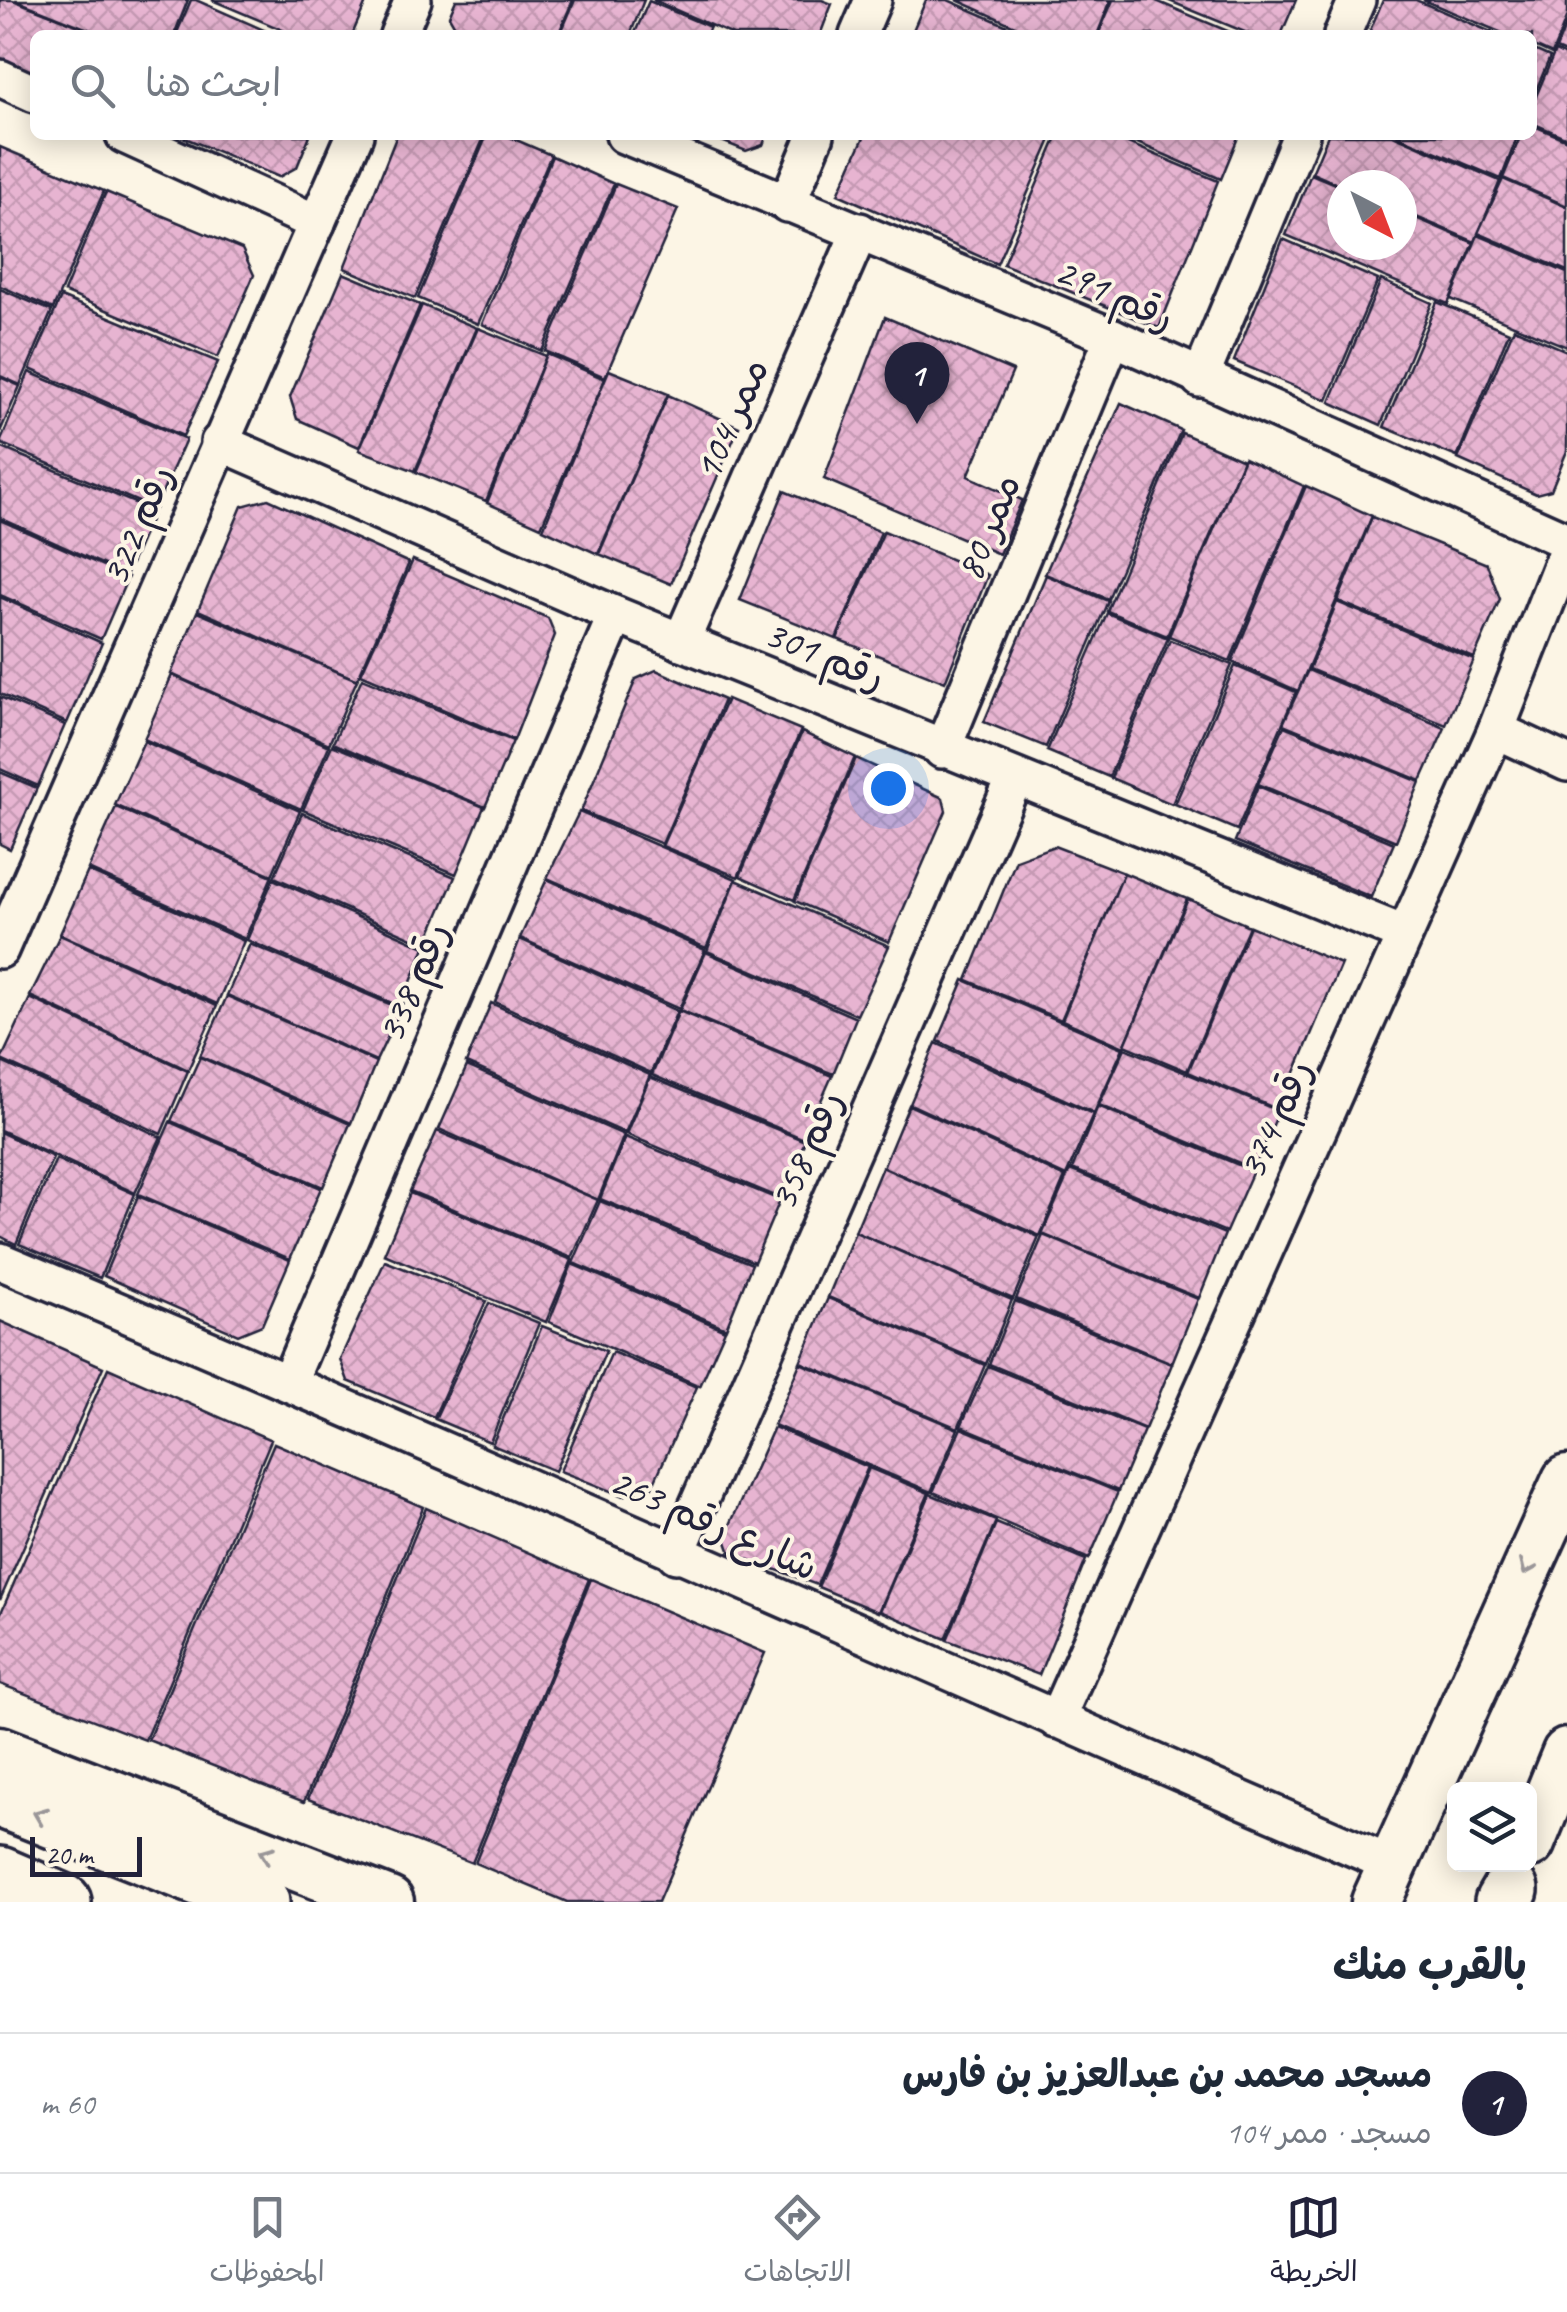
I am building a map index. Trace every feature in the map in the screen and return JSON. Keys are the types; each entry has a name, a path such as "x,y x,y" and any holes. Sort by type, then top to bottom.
{"main road":[{"path":"1385,1884 1567,1480"},
{"path":"0,1751 389,1902"},
{"path":"1513,1884 1567,1752"},
{"path":"0,1799 262,1902"},
{"path":"0,1874 63,1902"}],"street":[{"path":"400,30 413,0"},
{"path":"860,30 873,0"},
{"path":"1344,30 1357,0"},
{"path":"0,78 30,92"},
{"path":"135,140 317,223"},
{"name":"رقم 322","path":"0,950 353,140"},
{"name":"رقم 291","path":"636,140 1113,337 1567,541"},
{"path":"788,204 814,140"},
{"path":"1200,379 1299,140"},
{"name":"ممر 104","path":"681,642 860,231"},
{"name":"ممر 80","path":"942,750 1113,337"},
{"name":"رقم 301","path":"219,442 681,642 1014,780 1404,934"},
{"name":"رقم 374","path":"1056,1720 1496,730 1567,550"},
{"name":"رقم 338","path":"289,1382 616,615"},
{"path":"1496,730 1567,764"},
{"name":"رقم 358","path":"676,1555 1014,780"},
{"name":"شارع رقم 263","path":"0,1261 289,1382 1056,1720 1385,1884"}],"building":[{"path":"0,0 13,0 89,30 30,30 30,75 5,64 0,57"},
{"path":"15,0 188,0 176,30 90,30"},
{"path":"191,0 196,0 264,30 178,30"},
{"path":"212,0 367,0 354,30 282,30"},
{"path":"456,0 573,0 560,30 457,30 449,16"},
{"path":"575,0 644,0 632,30 562,30"},
{"path":"653,0 822,0 832,4 822,30 722,30"},
{"path":"926,0 948,0 1017,30 913,30"},
{"path":"957,0 1111,0 1099,30 1024,30"},
{"path":"1113,0 1154,0 1225,30 1100,30"},
{"path":"1167,0 1296,0 1283,30 1240,30"},
{"path":"1383,0 1416,0 1486,30 1370,30"},
{"path":"1423,0 1567,0 1567,16 1552,54 1537,47 1537,30 1495,30"},
{"path":"649,1 710,27 708,30 636,30"},
{"path":"1567,22 1567,54 1556,49"},
{"path":"1537,51 1550,57 1537,88"},
{"path":"1555,51 1567,57 1567,138 1537,125 1537,94"},
{"path":"1537,127 1567,140 1567,206 1503,178 1519,140 1537,140"},
{"path":"190,140 308,140 297,167 279,177"},
{"path":"395,140 483,140 415,298 344,268"},
{"path":"485,140 516,140 551,155 478,324 418,298"},
{"path":"719,140 765,140 763,145 746,151"},
{"path":"863,140 1051,140 997,264 838,194"},
{"path":"1056,140 1121,140 1218,181 1159,328 1003,264"},
{"path":"1131,140 1237,140 1221,179"},
{"path":"1326,140 1405,140 1500,181 1475,242 1417,217 1417,170 1327,170 1327,180 1312,173"},
{"path":"1408,140 1516,140 1501,179"},
{"path":"0,147 104,191 53,309 0,286"},
{"path":"552,156 614,184 542,351 482,324"},
{"path":"1311,174 1327,181 1327,252 1286,235"},
{"path":"1503,179 1567,207 1567,271 1478,233"},
{"path":"616,184 678,209 605,377 545,351"},
{"path":"106,192 242,249 254,275 218,357 64,292"},
{"path":"1417,218 1474,243 1448,304 1345,260 1417,260"},
{"path":"1478,235 1567,273 1567,347 1451,299"},
{"path":"1283,239 1378,280 1327,400 1234,361"},
{"path":"343,273 420,305 359,447 297,419 290,397"},
{"path":"1381,280 1432,303 1381,425 1330,402"},
{"path":"0,289 52,311 20,385 0,376"},
{"path":"61,297 218,362 183,436 30,369"},
{"path":"1437,302 1509,332 1457,457 1384,427"},
{"path":"422,305 477,328 415,471 359,450"},
{"path":"885,317 1013,371 968,476 1022,500 999,554 824,479"},
{"path":"478,328 546,356 486,501 416,472"},
{"path":"1514,328 1567,351 1567,451 1551,490 1536,494 1458,459"},
{"path":"547,354 605,379 541,527 487,503"},
{"path":"609,370 668,394 598,554 543,529"},
{"path":"29,372 186,439 155,509 0,443"},
{"path":"0,377 20,386 0,432"},
{"path":"668,395 739,427 671,584 599,554"},
{"path":"1121,403 1181,430 1108,599 1045,574"},
{"path":"1182,433 1243,460 1167,636 1107,611"},
{"path":"0,447 154,511 126,575 0,518"},
{"path":"1244,458 1304,486 1230,661 1169,636"},
{"path":"1306,486 1372,516 1298,691 1232,662"},
{"path":"784,491 881,532 836,639 740,600"},
{"path":"268,499 409,563 357,680 198,610 242,506"},
{"path":"1372,517 1487,564 1500,599 1474,658 1338,601"},
{"path":"0,520 128,577 101,639 0,595"},
{"path":"884,531 988,575 945,682 837,639"},
{"path":"413,560 548,618 555,635 514,740 361,674"},
{"path":"1046,575 1108,601 1046,747 984,722"},
{"path":"0,597 102,643 67,723 0,694"},
{"path":"1337,602 1474,660 1446,725 1309,669"},
{"path":"197,612 357,680 329,744 171,674"},
{"path":"1107,613 1168,638 1109,777 1047,751"},
{"path":"1170,640 1232,665 1172,804 1111,778"},
{"path":"1235,666 1296,692 1237,830 1175,804"},
{"path":"656,670 724,700 662,844 581,811 636,679"},
{"path":"1308,670 1445,728 1421,781 1283,724"},
{"path":"172,675 329,746 301,809 144,739"},
{"path":"362,678 513,741 485,807 333,743"},
{"path":"0,697 65,725 38,786 0,769"},
{"path":"727,699 801,730 738,877 662,846"},
{"path":"1284,726 1420,782 1396,841 1258,784"},
{"path":"802,732 855,757 794,900 740,876"},
{"path":"144,741 300,811 272,875 115,805"},
{"path":"332,745 484,807 456,874 303,810"},
{"path":"856,758 943,798 946,811 889,942 795,901"},
{"path":"0,772 37,788 10,849 0,844"},
{"path":"1258,786 1394,843 1371,897 1235,841"},
{"path":"116,807 272,876 245,939 88,869"},
{"path":"579,812 736,879 706,948 547,878"},
{"path":"302,813 455,877 426,944 274,877"},
{"path":"1054,846 1124,873 1061,1020 967,980 1016,860"},
{"path":"88,871 244,941 217,1004 60,934"},
{"path":"1124,873 1187,899 1124,1047 1062,1020"},
{"path":"273,879 425,947 401,1007 247,940"},
{"path":"547,879 705,950 679,1009 520,938"},
{"path":"736,880 889,946 857,1015 707,951"},
{"path":"1188,899 1249,926 1187,1071 1125,1045"},
{"path":"1250,926 1341,964 1279,1110 1188,1072"},
{"path":"60,935 217,1006 188,1070 30,996"},
{"path":"520,939 677,1011 651,1073 495,1002"},
{"path":"250,944 401,1009 376,1061 227,995"},
{"path":"706,952 856,1018 833,1074 680,1010"},
{"path":"964,980 1123,1048 1094,1113 938,1041"},
{"path":"227,996 376,1062 351,1123 200,1056"},
{"path":"30,998 188,1071 161,1134 1,1060"},
{"path":"491,1003 650,1075 625,1133 466,1063"},
{"path":"679,1011 832,1076 804,1139 652,1075"},
{"path":"936,1043 1093,1114 1066,1176 910,1104"},
{"path":"1125,1048 1279,1111 1254,1169 1099,1105"},
{"path":"200,1057 350,1124 323,1187 171,1121"},
{"path":"2,1062 161,1137 135,1193 0,1130"},
{"path":"467,1066 624,1135 598,1200 439,1129"},
{"path":"650,1077 805,1141 780,1198 626,1134"},
{"path":"909,1105 1065,1177 1040,1236 883,1167"},
{"path":"1098,1106 1253,1171 1226,1232 1072,1169"},
{"path":"170,1122 321,1188 290,1259 138,1194"},
{"path":"437,1131 598,1200 572,1258 410,1191"},
{"path":"0,1132 53,1157 16,1244 0,1236"},
{"path":"625,1137 780,1200 754,1262 600,1199"},
{"path":"56,1159 135,1194 100,1278 19,1244"},
{"path":"882,1167 1039,1237 1013,1299 855,1232"},
{"path":"1070,1170 1225,1234 1199,1298 1042,1234"},
{"path":"410,1193 572,1260 546,1322 384,1254"},
{"path":"138,1196 290,1260 262,1325 238,1335 104,1276"},
{"path":"600,1201 752,1264 726,1328 573,1263"},
{"path":"855,1232 1012,1300 986,1364 828,1297"},
{"path":"1043,1235 1198,1299 1172,1363 1016,1299"},
{"path":"385,1261 486,1301 434,1417 348,1381 340,1359"},
{"path":"572,1264 725,1330 700,1386 549,1322"},
{"path":"828,1298 985,1365 958,1428 800,1362"},
{"path":"1015,1301 1172,1364 1145,1429 989,1364"},
{"path":"489,1303 539,1323 490,1442 435,1419"},
{"path":"0,1321 103,1367 0,1600"},
{"path":"542,1326 606,1351 555,1471 492,1445"},
{"path":"612,1352 697,1387 652,1487 623,1496 560,1471"},
{"path":"800,1363 958,1429 931,1492 774,1425"},
{"path":"988,1366 1144,1430 1118,1491 961,1426"},
{"path":"108,1368 271,1440 145,1740 0,1684 0,1615"},
{"path":"774,1427 868,1467 817,1585 731,1553 725,1536"},
{"path":"961,1428 1118,1492 1089,1559 933,1492"},
{"path":"274,1443 423,1507 304,1802 148,1740"},
{"path":"869,1468 929,1493 878,1612 818,1587"},
{"path":"930,1494 996,1521 946,1639 880,1611"},
{"path":"426,1508 589,1579 472,1863 308,1799"},
{"path":"996,1523 1086,1560 1039,1675 947,1640"},
{"path":"591,1579 765,1653 658,1902 567,1902 475,1863"}],"place":[{"name":"مسجد محمد بن عبدالعزيز بن فارس","path":"917,424"}]}
